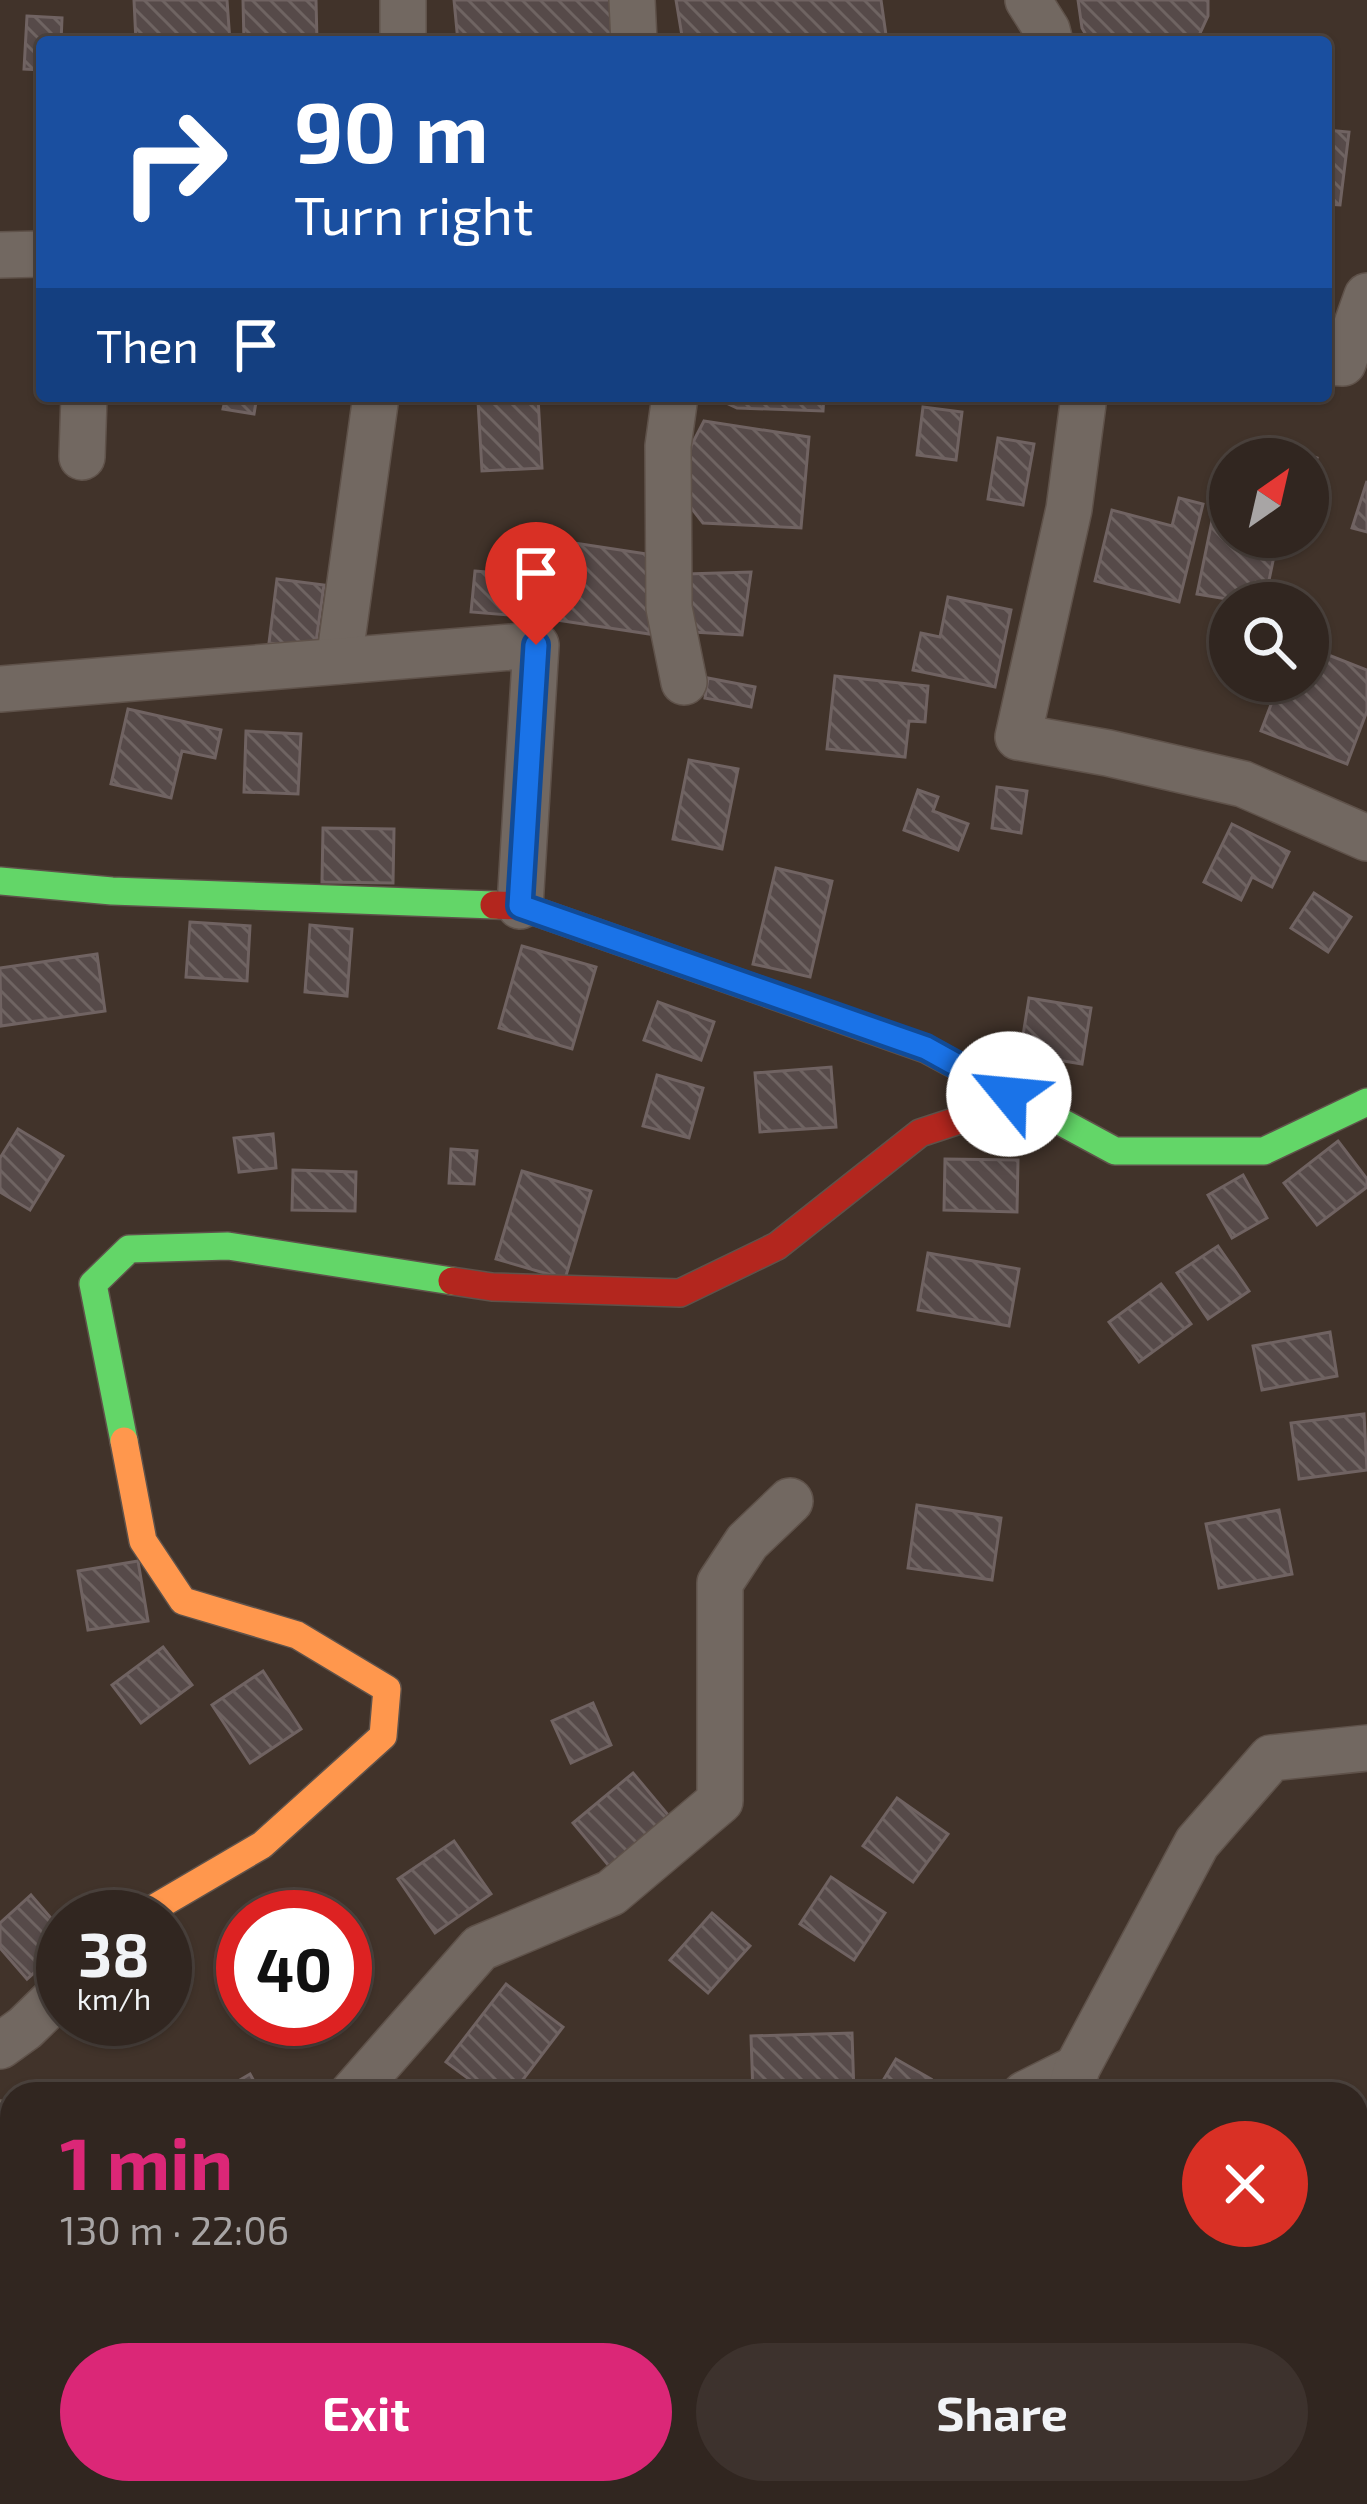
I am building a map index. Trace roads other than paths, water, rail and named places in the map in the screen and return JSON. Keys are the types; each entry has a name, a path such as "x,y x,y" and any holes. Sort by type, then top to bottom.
{"street":[{"path":"403,36 404,0"},
{"path":"632,0 634,36"},
{"path":"1028,0 1048,36"},
{"path":"0,255 36,254"},
{"path":"1332,362 1343,363 1367,296"},
{"path":"82,457 84,402"},
{"path":"339,661 375,402"},
{"path":"674,402 668,446 668,608 684,682"},
{"path":"1083,402 1070,509 1018,737 1244,784 1367,838"},
{"path":"0,688 536,645 520,906"},
{"path":"0,881 112,891 520,906 926,1048 1114,1151 1264,1150 1367,1102"},
{"path":"185,1890 262,1845 382,1736 387,1689 297,1635 182,1601 143,1541 93,1284 129,1249 229,1246 492,1287 680,1293 777,1246 920,1133 993,1109 1051,1117"},
{"path":"363,2082 480,1948 611,1893 720,1801 720,1582 747,1542 790,1501"},
{"path":"1073,2081 1197,1843 1271,1758 1367,1748"},
{"path":"0,2045 36,2017"}]}
